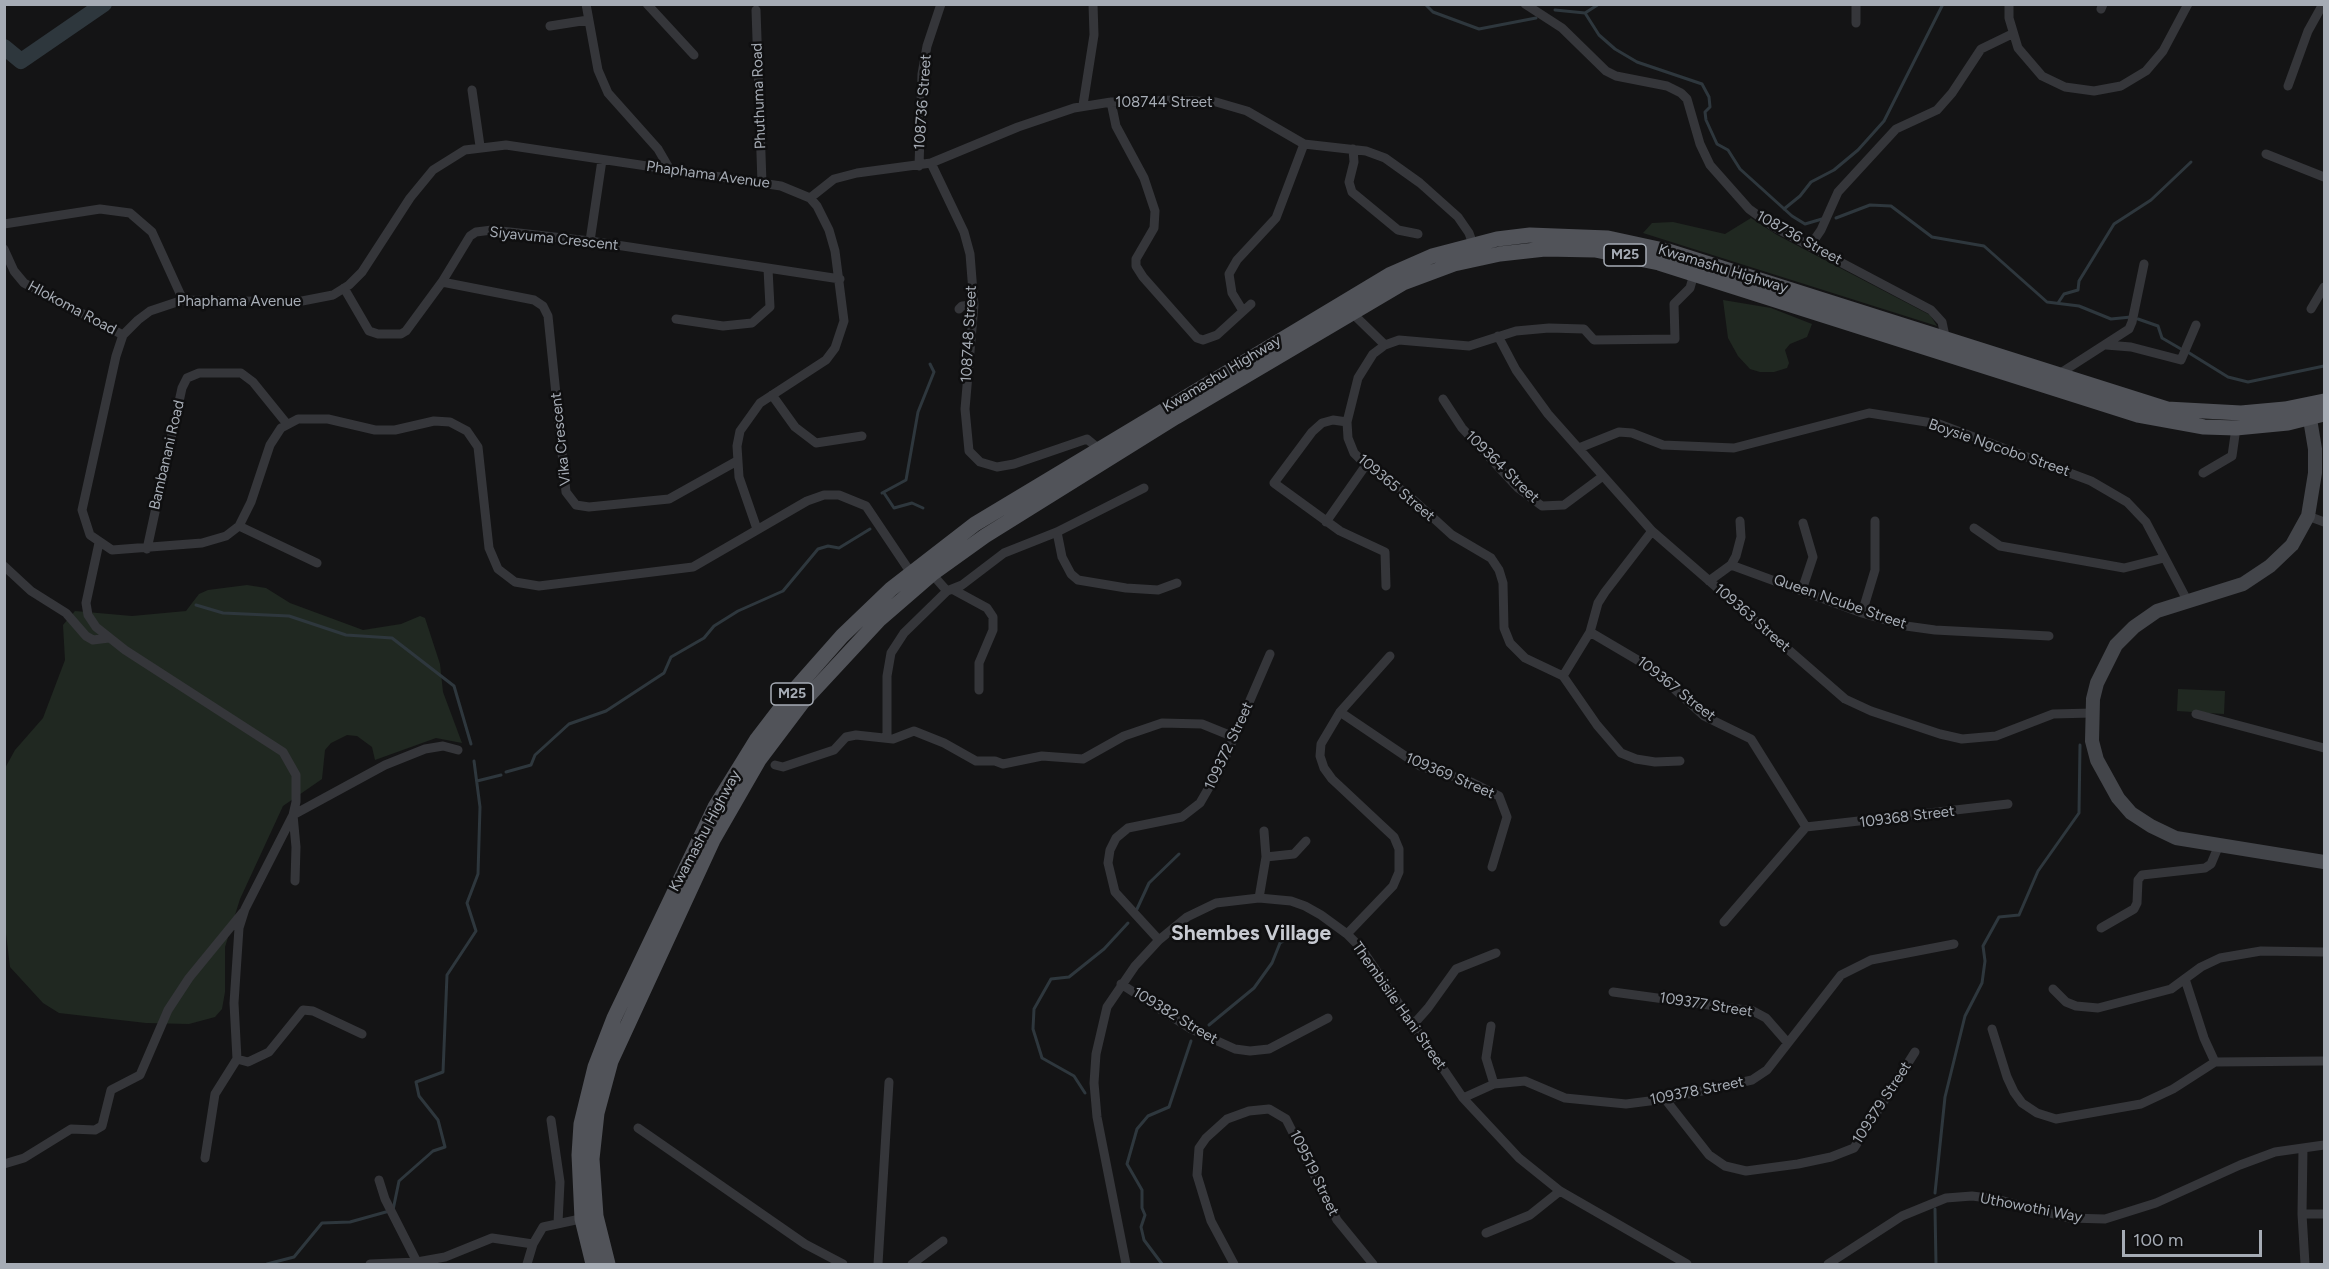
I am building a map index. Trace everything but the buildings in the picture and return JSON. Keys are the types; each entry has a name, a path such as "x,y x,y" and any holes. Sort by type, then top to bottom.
{"main road":[{"name":"Kwamashu Highway","path":"608,1264 579,1188 581,1124 592,1075 621,1021 697,841 720,797 758,739 796,688 836,643 915,579 975,524 1099,448 1347,306 1454,264 1475,251 1530,235 1587,236 1633,242 1947,347 2138,416 2204,428 2236,428 2314,412 2325,400"},
{"name":"Kwamashu Highway","path":"1475,251 1595,250 1629,256 1947,347 2059,374 2168,409 2241,413 2314,412"},
{"name":"Kwamashu Highway","path":"915,579 932,574 985,536 1347,306"},
{"name":"Kwamashu Highway","path":"589,1217 593,1264"}],"street":[{"path":"586,4 598,70 608,93 658,149 669,168"},
{"path":"647,4 694,55"},
{"name":"108736 Street","path":"919,166 922,74 927,46 941,4"},
{"path":"1083,105 1094,35 1093,4"},
{"name":"108736 Street","path":"1526,4 1562,28 1606,71 1666,86 1681,93 1690,108 1704,154 1727,186 1762,219 1937,313 1942,322 1947,347"},
{"path":"1856,4 1856,23"},
{"path":"2009,4 2012,34 2018,48 2042,76 2073,89 2108,90 2135,79 2156,61 2188,4"},
{"path":"2288,86 2308,31 2323,4"},
{"name":"Phuthuma Road","path":"756,10 762,183"},
{"path":"550,26 588,20"},
{"path":"1810,246 1821,230 1838,192 1861,170 1896,129 1929,115 1942,106 1981,49 2012,34"},
{"path":"472,90 480,146"},
{"name":"108744 Street","path":"810,198 823,186 845,175 931,163 1018,126 1083,105 1176,100 1224,103 1247,111 1304,144 1375,153 1398,166 1458,217 1475,251"},
{"path":"1111,102 1116,126 1144,177 1155,211 1154,228 1136,259 1138,270 1158,297 1197,338 1203,340 1217,335 1251,304"},
{"path":"1243,311 1232,293 1229,274 1237,260 1276,218 1304,144"},
{"name":"Phaphama Avenue","path":"123,335 150,311 183,300 306,302 324,298 344,288 362,272 410,198 433,171 456,154 480,146 506,145 669,168 791,189 810,198"},
{"path":"1353,149 1354,162 1349,182 1352,192 1398,230 1418,234"},
{"path":"2266,153 2325,177"},
{"path":"590,241 602,160"},
{"name":"108748 Street","path":"931,163 968,245 974,305 964,409 966,442 972,456 997,467 1014,464 1086,439 1099,448"},
{"path":"757,528 739,477 737,461 740,431 750,413 772,395 807,375 826,360 836,348 844,321 840,279 829,230 810,198"},
{"path":"4,224 100,209 114,209 130,213 152,232 183,300"},
{"name":"Siyavuma Crescent","path":"344,288 364,327 373,334 395,335 406,331 465,244 476,232 500,230 590,241 768,270 840,279"},
{"name":"Hlokoma Road","path":"4,249 14,271 24,283 123,335"},
{"path":"2059,374 2123,335 2133,322 2144,264"},
{"path":"676,319 723,326 752,323 770,307 768,270"},
{"path":"1347,306 1385,345 1408,339 1469,346 1529,329 1584,329 1594,340 1675,339 1674,304 1690,288 1694,274"},
{"name":"Vika Crescent","path":"441,282 534,300 543,306 548,316 567,492 576,506 589,507 669,499 737,461"},
{"path":"2311,309 2325,287"},
{"path":"959,309 962,306 974,305"},
{"path":"2106,345 2131,347 2181,360 2196,325"},
{"path":"123,335 116,356 82,510 85,525 99,543 117,551 217,539 239,526 251,502 270,445 281,428 298,419 315,417 375,430 395,430 434,421 459,424 478,447 492,559 506,576 526,586 683,569 715,555 757,528 807,501 824,495 839,495 866,506 915,579"},
{"name":"109363 Street","path":"1498,336 1530,391 1652,531 1845,699 1870,711 1940,734 1981,739 2053,714 2092,712"},
{"name":"109365 Street","path":"1385,345 1373,354 1361,369 1347,422 1350,445 1366,465 1398,487 1452,535 1491,558 1499,570 1503,583 1504,628 1510,643 1525,658 1563,675"},
{"name":"Bambanani Road","path":"147,549 179,399 187,378 199,373 241,373 253,382 287,424"},
{"path":"772,395 795,427 816,443 862,436"},
{"name":"109364 Street","path":"1443,399 1462,429 1518,488 1542,506 1564,506 1603,476"},
{"path":"2314,412 2315,473 2308,516 2292,545 2243,584 2157,611 2134,627 2116,645 2097,683 2092,712 2092,741 2097,760 2118,798 2131,813 2151,826 2176,838 2325,862"},
{"name":"Boysie Ngcobo Street","path":"1579,447 1608,434 1619,432 1632,433 1663,445 1734,448 1858,414 1883,413 1946,426 2091,480 2135,509 2146,522 2187,600"},
{"path":"1347,422 1333,420 1322,423 1276,478 1276,485 1326,522 1385,552 1386,586"},
{"path":"2203,473 2232,456 2236,428"},
{"path":"1326,522 1366,465"},
{"path":"887,738 887,676 891,653 904,633 950,590 966,583 1004,553 1057,532 1144,488"},
{"path":"2308,516 2325,522"},
{"path":"1709,581 1731,565 1740,542 1740,521"},
{"path":"1862,613 1875,570 1875,521"},
{"path":"1802,590 1813,557 1803,523"},
{"path":"239,526 318,563"},
{"path":"1974,528 2000,546 2124,568 2164,558"},
{"path":"1652,531 1598,603 1590,632 1563,675 1597,725 1621,753 1636,759 1655,762 1680,761"},
{"path":"1057,532 1062,557 1071,574 1078,580 1126,588 1158,590 1178,583"},
{"path":"99,543 87,592 87,609 91,621 109,638 283,752 296,775 297,802 293,815 245,909 238,935 234,1003 237,1059 215,1094 205,1158"},
{"name":"Queen Ncube Street","path":"1731,565 1862,613 1906,626 1935,630 2049,636"},
{"path":"4,566 31,591 66,613 86,636 97,640 109,638"},
{"path":"932,574 950,590 987,608 993,617 993,630 979,663 979,690"},
{"name":"109367 Street","path":"1590,632 1651,668 1704,716 1750,739 1806,828"},
{"name":"109372 Street","path":"1159,940 1115,892 1108,864 1110,850 1116,838 1128,828 1182,817 1193,810 1215,780 1270,654"},
{"path":"1347,934 1393,886 1400,861 1394,837 1339,787 1324,768 1320,756 1322,744 1340,711 1390,656"},
{"name":"109369 Street","path":"1340,711 1420,766 1471,782 1499,796 1507,818 1492,867"},
{"path":"2196,714 2325,748"},
{"path":"775,765 783,767 834,750 846,737 856,735 893,739 914,731 944,743 976,761 994,761 1003,764 1042,756 1083,759 1124,736 1149,726 1179,722 1202,724 1234,737"},
{"path":"293,815 385,765 425,749 443,747 458,750"},
{"name":"109368 Street","path":"1806,828 2008,804"},
{"path":"293,815 297,855 295,881"},
{"path":"1724,922 1806,828"},
{"path":"1259,898 1266,857 1264,831"},
{"path":"1266,857 1294,854 1306,841"},
{"path":"2101,928 2129,914 2136,906 2139,880 2142,875 2205,868 2211,864 2219,845"},
{"name":"Thembisile Hani Street","path":"1126,1264 1097,1117 1094,1083 1101,1027 1107,1007 1121,984 1159,940 1187,917 1206,907 1228,900 1259,898 1291,901 1305,906 1322,915 1347,934 1361,948 1463,1098 1519,1158 1560,1191 1687,1264"},
{"path":"4,1164 24,1158 71,1129 95,1130 102,1126 111,1090 140,1076 168,1010 189,978 245,909"},
{"name":"109378 Street","path":"1463,1098 1494,1084 1525,1081 1565,1098 1626,1104 1665,1099 1752,1080 1767,1070 1833,981 1847,970 1871,960 1954,944"},
{"path":"2053,989 2066,1002 2076,1006 2098,1008 2162,993 2201,967 2220,958 2262,951 2325,952"},
{"path":"1412,1026 1456,969 1496,952"},
{"path":"2185,979 2200,1028 2215,1062"},
{"name":"109382 Street","path":"1121,984 1191,1029 1235,1049 1250,1051 1269,1049 1328,1018"},
{"name":"109377 Street","path":"1613,992 1753,1011 1766,1018 1787,1042"},
{"path":"237,1059 248,1062 269,1052 303,1010 312,1011 362,1034"},
{"path":"1491,1026 1486,1058 1494,1084"},
{"path":"1992,1029 2007,1077 2022,1103 2037,1113 2056,1119 2141,1104 2174,1089 2215,1062 2325,1061"},
{"name":"109379 Street","path":"1665,1099 1709,1155 1725,1166 1746,1171 1798,1164 1831,1157 1854,1148 1915,1052"},
{"path":"878,1264 889,1082"},
{"name":"109519 Street","path":"1234,1264 1211,1221 1197,1175 1199,1148 1206,1138 1227,1119 1249,1111 1269,1109 1286,1119 1333,1214 1373,1264"},
{"path":"551,1120 560,1182 558,1223"},
{"path":"638,1128 805,1244 843,1264"},
{"name":"Uthowothi Way","path":"1828,1264 1902,1216 1946,1198 1972,1196 1996,1199 2069,1218 2106,1219 2156,1203 2240,1165 2275,1152 2325,1145"},
{"path":"2303,1148 2302,1214 2305,1264"},
{"path":"379,1180 385,1199 417,1262"},
{"path":"1486,1233 1530,1215 1560,1191"},
{"path":"2302,1214 2325,1214"},
{"path":"528,1264 533,1244 541,1229 589,1217"},
{"path":"370,1264 417,1262 445,1257 492,1238 533,1244"},
{"path":"912,1264 943,1242"}],"shaded area":[{"path":"1751,218 1777,235 1930,315 1937,326 1643,233 1652,223 1673,222 1725,234"},
{"path":"1723,300 1771,308 1812,324 1807,337 1790,344 1785,350 1789,363 1787,368 1774,372 1750,369 1738,356 1728,338"},
{"path":"247,585 266,588 290,603 363,630 401,624 420,616 425,618 440,664 443,692 462,743 436,738 375,760 372,747 357,736 347,735 331,743 325,750 322,779 283,806 240,899 225,947 225,992 222,1009 215,1017 189,1024 146,1023 59,1013 43,1003 10,967 4,917 4,770 15,750 43,718 65,660 63,625 75,611 132,616 186,611 199,594 208,590"},
{"path":"2178,689 2225,691 2224,714 2177,711"}],"waterway":[{"path":"4,47 21,61 104,4"},
{"path":"1425,4 1433,12 1479,29 1536,18"},
{"path":"1555,10 1585,13 1599,4"},
{"path":"1784,209 1800,196 1811,182 1834,170 1858,150 1884,121 1943,4"},
{"path":"1585,13 1599,35 1615,49 1637,62 1702,84 1709,97 1710,107 1705,112 1706,120 1717,144 1728,150 1740,169 1792,216 1805,224 1822,219"},
{"path":"2058,303 2064,294 2078,290 2079,281 2114,224 2151,200 2191,162"},
{"path":"1836,218 1870,205 1891,206 1932,237 1984,246 2047,302 2079,306 2111,319 2131,317"},
{"path":"2138,319 2158,326 2162,338 2181,349"},
{"path":"2186,351 2228,377 2248,382 2324,366"},
{"path":"882,493 906,480 918,412 934,372 930,364"},
{"path":"884,493 894,508 912,503 923,508"},
{"path":"506,772 531,765 535,755 569,724 606,711 664,673 671,657 704,638 714,626 738,611 783,591 818,549 828,546 839,548 870,529"},
{"path":"196,605 223,613 289,616 346,635 392,638 454,686 471,744"},
{"path":"1935,1193 1945,1097 1965,1016 1982,983 1985,961 1983,946 1999,917 2019,915 2038,871 2079,813 2080,745"},
{"path":"267,1264 294,1257 322,1223 350,1222 393,1210 399,1181 433,1151 445,1147 438,1120 419,1096 416,1082 443,1072 447,975 476,931 467,903 478,874 480,807 474,761"},
{"path":"477,781 501,775"},
{"path":"1137,909 1149,883 1179,854"},
{"path":"1085,1093 1074,1076 1042,1058 1033,1029 1034,1009 1051,979 1069,977 1104,949 1128,923"},
{"path":"1209,1025 1254,988 1272,963 1280,943 1287,939"},
{"path":"1162,1264 1144,1240 1141,1227 1145,1215 1142,1208 1142,1190 1127,1164 1137,1129 1148,1116 1169,1107 1191,1041"},
{"path":"1935,1209 1936,1264"}],"district":[{"name":"Shembes Village","path":"1251,934"}]}
